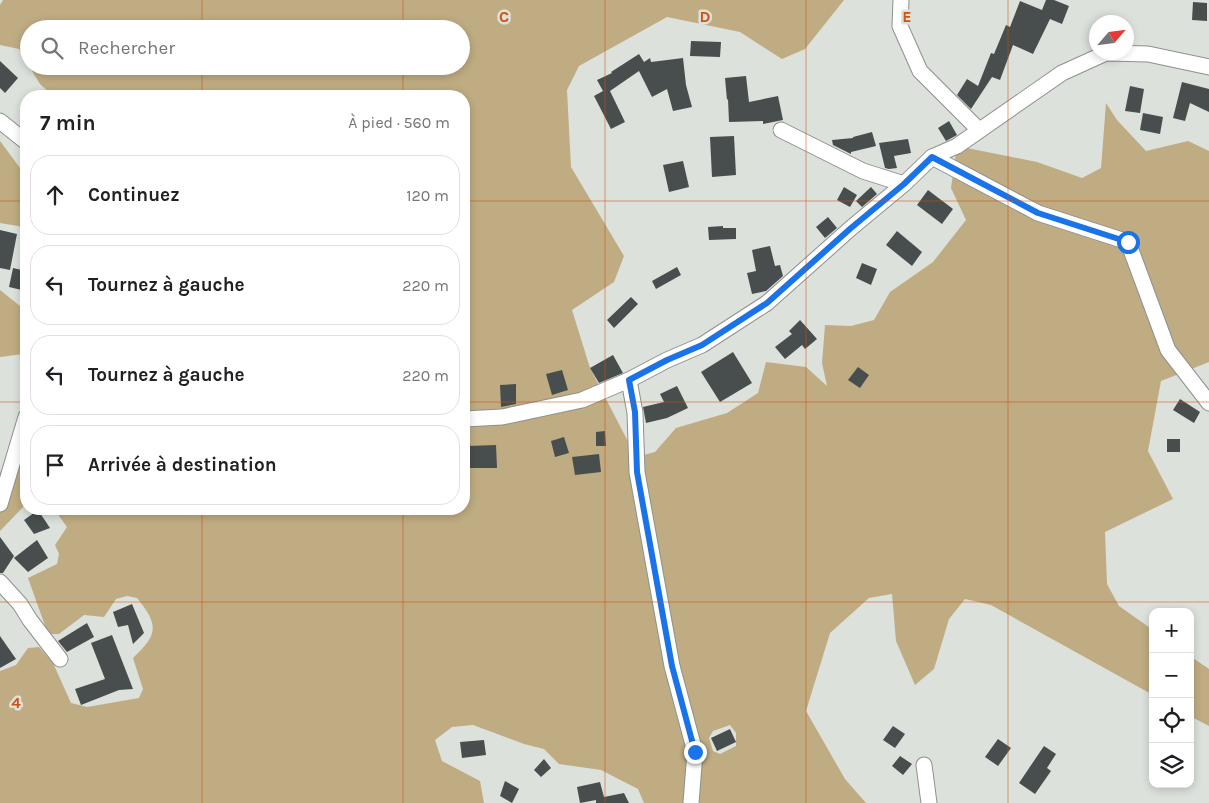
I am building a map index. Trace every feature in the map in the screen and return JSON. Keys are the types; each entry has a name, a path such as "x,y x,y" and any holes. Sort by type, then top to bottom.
{"street":[{"path":"901,0 900,26 920,71 979,130"},
{"path":"470,419 502,417 582,400 702,345 767,303 851,228 904,184 932,157 957,146 1062,73 1106,53 1148,54 1209,67"},
{"path":"0,121 20,137"},
{"path":"781,130 862,171 904,184"},
{"path":"932,157 1038,213 1128,242 1168,350 1209,403"},
{"path":"629,380 635,412 637,472 672,666 695,752 691,803"},
{"path":"0,504 20,437"},
{"path":"0,582 20,604 60,659"},
{"path":"924,765 929,803"}],"shaded area":[{"path":"3,0 844,0 805,49 782,59 740,32 667,17 579,66 567,90 571,167 624,256 614,282 572,310 590,368 636,457 655,452 676,428 727,413 758,393 766,362 806,367 827,386 822,363 825,325 851,326 874,320 890,292 933,262 966,220 951,188 957,146 1037,162 1082,178 1101,168 1106,103 1117,120 1146,151 1188,141 1209,151 1209,362 1161,381 1148,451 1173,499 1105,532 1107,584 1119,606 1149,627 1149,693 991,605 965,599 949,619 934,669 915,685 896,641 892,594 869,598 830,633 806,711 845,779 866,803 644,803 638,789 601,770 559,764 544,749 524,744 473,725 452,727 435,740 442,761 480,781 484,803 0,803 0,671 16,665 28,648 39,647 53,663 71,703 87,707 139,698 143,689 133,658 147,643 153,630 149,616 137,598 127,596 116,599 104,617 84,615 59,634 48,634 28,578 57,564 59,554 55,545 67,527 58,515 470,515 470,90 46,90 34,75 470,75 470,20 20,20 20,51 0,45 0,5","holes":["730,725 736,733 736,746 720,754 713,751 709,738 713,731"]},
{"path":"0,141 20,168 20,227 0,223"},
{"path":"0,290 20,306 20,354 0,357"},
{"path":"17,438 20,438 20,510 0,531 0,473"},
{"path":"1194,659 1209,669 1209,726 1194,718"}],"building":[{"path":"1046,0 1054,0 1069,6 1062,24 1050,19 1033,54 1013,45 1000,80 992,77 971,109 957,95 967,79 978,86 991,53 994,54 1006,25 1010,27 1020,1 1042,10"},
{"path":"1193,2 1207,3 1207,21 1192,20"},
{"path":"691,41 721,42 720,57 690,56"},
{"path":"639,54 644,62 650,58 651,62 683,58 686,85 692,107 673,111 667,89 652,97 639,71 610,91 625,122 611,129 594,96 603,91 597,80 612,73"},
{"path":"0,61 18,78 5,93 0,88"},
{"path":"746,76 749,102 778,96 783,120 763,124 763,121 729,122 725,78"},
{"path":"1182,82 1209,89 1209,112 1190,103 1185,121 1173,118"},
{"path":"1130,86 1144,89 1140,113 1125,111"},
{"path":"1143,113 1163,117 1160,134 1140,130"},
{"path":"949,121 957,135 946,141 938,128"},
{"path":"872,132 876,146 851,152 851,154 833,145 832,140 853,138"},
{"path":"734,136 736,175 712,177 710,137"},
{"path":"908,139 911,153 894,156 897,168 885,168 879,143"},
{"path":"683,161 689,187 669,192 663,165"},
{"path":"844,187 857,195 850,207 837,200"},
{"path":"871,187 877,194 862,207 856,201"},
{"path":"928,190 953,209 942,224 917,205"},
{"path":"828,217 837,228 825,238 816,227"},
{"path":"723,226 723,228 736,228 736,239 709,240 708,227"},
{"path":"0,230 17,234 10,270 0,268"},
{"path":"897,231 922,252 912,266 886,245"},
{"path":"770,246 775,266 780,265 783,276 766,291 752,294 747,273 756,271 752,250"},
{"path":"862,263 877,269 871,285 856,278"},
{"path":"677,267 681,275 656,289 652,281"},
{"path":"13,268 20,270 20,290 9,287"},
{"path":"631,297 638,304 614,328 607,320"},
{"path":"800,320 817,339 805,349 802,345 785,359 775,347 792,334 789,331"},
{"path":"733,352 752,383 720,402 701,372"},
{"path":"613,355 623,373 599,383 590,368"},
{"path":"858,367 869,375 860,388 848,380"},
{"path":"562,370 568,390 552,395 546,374"},
{"path":"516,384 516,404 501,407 500,385"},
{"path":"677,386 688,408 667,418 646,423 643,407 664,402 660,394"},
{"path":"1180,399 1200,412 1194,423 1173,410"},
{"path":"605,431 606,446 596,446 596,432"},
{"path":"564,437 569,453 555,457 551,441"},
{"path":"1167,439 1180,439 1180,452 1167,452"},
{"path":"496,445 497,468 470,468 470,446"},
{"path":"599,454 601,472 575,475 572,457"},
{"path":"31,515 41,515 50,528 34,534 24,520"},
{"path":"0,537 14,556 3,573 0,573"},
{"path":"37,540 48,558 28,572 14,558"},
{"path":"132,604 144,633 133,644 128,625 118,627 113,612"},
{"path":"87,623 94,637 67,652 58,641"},
{"path":"112,635 133,689 119,690 81,705 75,689 105,679 91,643"},
{"path":"0,636 16,659 0,668"},
{"path":"893,726 905,734 895,748 883,740"},
{"path":"730,729 736,742 717,751 711,738"},
{"path":"998,739 1011,748 998,766 985,757"},
{"path":"484,740 486,755 462,758 460,742"},
{"path":"1044,746 1056,754 1047,768 1051,771 1035,794 1019,783"},
{"path":"900,756 912,764 903,775 892,766"},
{"path":"544,759 551,768 541,777 534,770"},
{"path":"505,781 519,789 512,803 500,796"},
{"path":"600,782 604,797 624,793 629,803 596,803 596,800 580,803 577,787"}],"route":[{"path":"695,752 672,666 637,472 635,412 629,380 667,360 702,345 767,303 851,228 904,184 932,157 1038,213 1128,242"}]}
